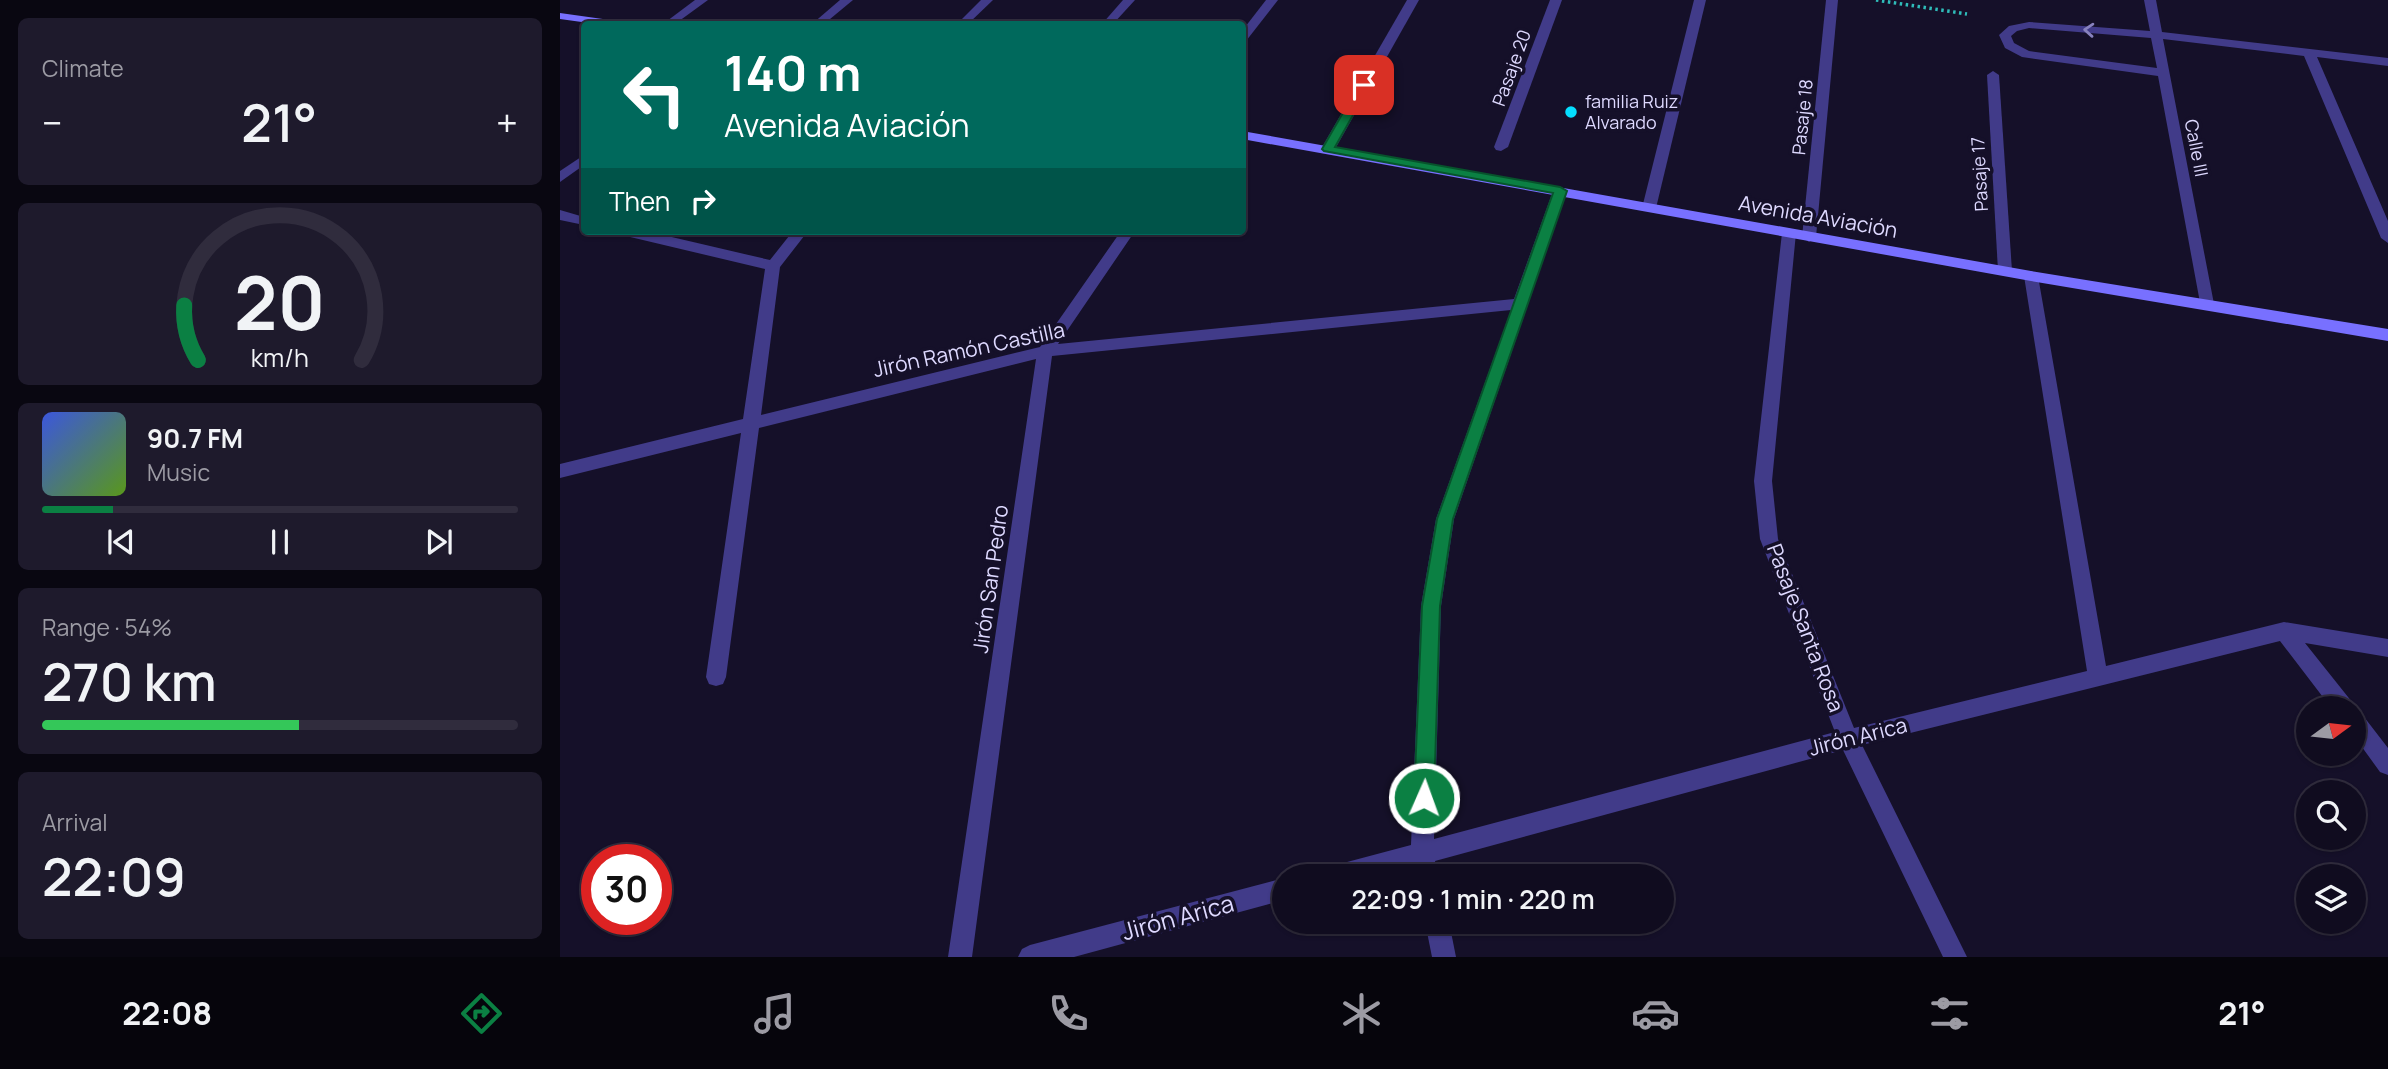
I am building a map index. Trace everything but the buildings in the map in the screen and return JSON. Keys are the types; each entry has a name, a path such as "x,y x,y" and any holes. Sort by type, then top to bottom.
{"street":[{"path":"671,21 702,0"},
{"path":"821,21 847,0"},
{"path":"965,21 987,0"},
{"path":"1110,21 1129,0"},
{"path":"1246,35 1272,0"},
{"path":"1328,149 1413,0"},
{"name":"Pasaje 20","path":"1501,148 1556,0"},
{"path":"1648,208 1700,0"},
{"name":"Pasaje 18","path":"1809,237 1832,0"},
{"name":"Calle III","path":"2150,0 2206,304"},
{"path":"560,16 596,21"},
{"path":"2163,73 2026,54 2009,45 2005,36 2013,28 2029,25 2158,35 2388,62"},
{"path":"2309,53 2388,238"},
{"name":"Pasaje 17","path":"1993,75 2005,271"},
{"name":"Avenida Aviación","path":"1246,136 2031,276 2388,335"},
{"path":"560,178 581,161"},
{"path":"1424,864 1422,853 1431,606 1445,519 1560,191"},
{"path":"560,215 581,220"},
{"name":"Pasaje Santa Rosa","path":"1788,233 1763,481 1769,539 1848,739 1955,957"},
{"path":"643,235 773,266"},
{"path":"716,677 773,266 798,235"},
{"name":"Jirón San Pedro","path":"960,957 1045,351 1125,235"},
{"path":"2031,276 2098,677"},
{"name":"Jirón Ramón Castilla","path":"560,471 1045,351 1521,304"},
{"path":"2284,631 2335,696"},
{"name":"Jirón Arica","path":"1381,864 1848,739 2284,631 2388,648"},
{"path":"2366,736 2388,765"},
{"name":"Jirón Arica","path":"1030,957 1272,892"},
{"path":"1439,934 1444,957"}],"path":[{"path":"1876,0 1967,14"}],"place":[{"name":"familia Ruiz Alvarado","path":"1571,112"}],"route":[{"path":"1364,85 1328,149 1560,191 1445,519 1431,606 1424,798"}]}
